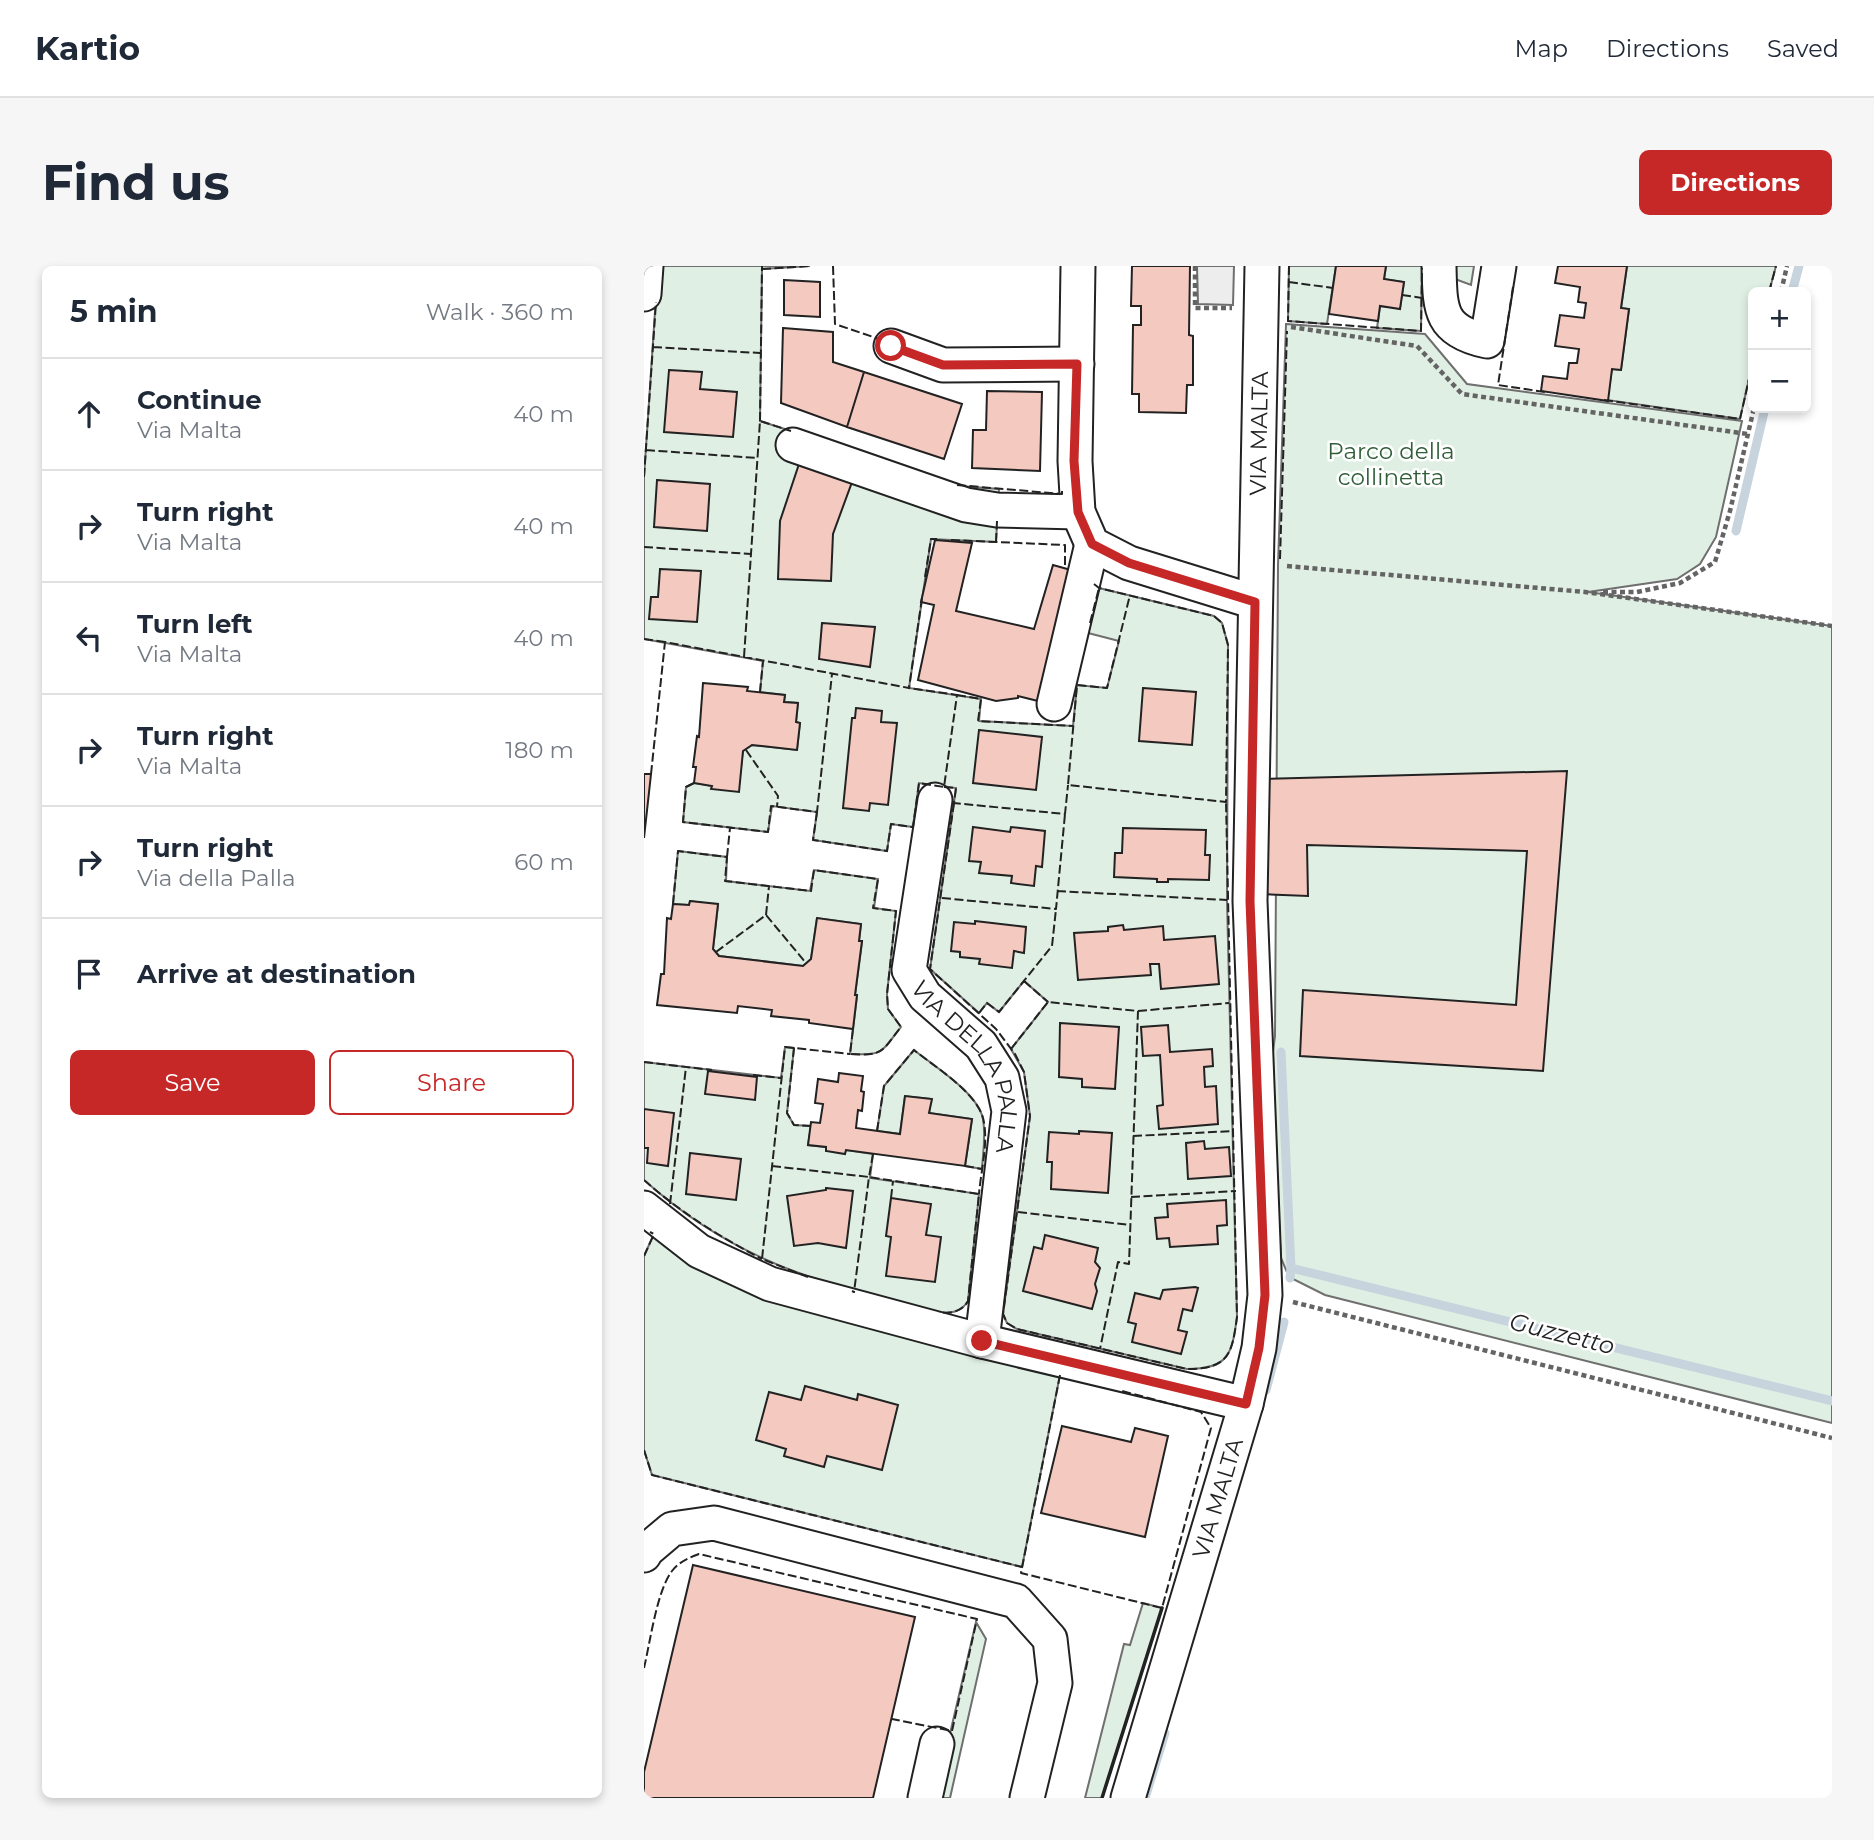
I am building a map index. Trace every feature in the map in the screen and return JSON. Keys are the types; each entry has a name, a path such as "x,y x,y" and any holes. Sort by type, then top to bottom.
{"street":[{"path":"644,294 646,266"},
{"path":"1054,704 1092,544 1078,512 1074,461 1079,266"},
{"name":"VIA MALTA","path":"1128,1798 1246,1404 1259,1348 1265,1295 1250,901 1262,266"},
{"path":"1439,266 1440,294 1446,321 1466,337 1487,341 1499,266"},
{"path":"891,346 943,365 1077,364"},
{"path":"793,445 966,505 997,510 1078,512"},
{"path":"1092,544 1129,563 1255,602"},
{"name":"VIA DELLA PALLA","path":"935,800 909,970 925,996 981,1045 1002,1078 1009,1111 982,1341"},
{"path":"644,1208 699,1251 770,1284 982,1341 1246,1404"},
{"path":"644,1555 672,1529 714,1523 1016,1601 1050,1639 1055,1684 1027,1798"},
{"path":"925,1798 937,1744"}],"path":[{"path":"1195,266 1195,308 1240,308"},
{"path":"1782,287 1787,266"},
{"path":"1279,325 1417,345 1462,394 1748,434"},
{"path":"1585,592 1637,592 1681,583 1715,562 1753,413"},
{"path":"1278,565 1585,592 1832,626"},
{"path":"1265,1295 1832,1438"}],"green space":[{"path":"658,266 810,266 762,269 760,421 960,486 999,489 996,542 931,539 909,688 981,699 979,721 1073,726 1077,685 1107,688 1119,641 1088,633 1099,588 1214,616 1222,623 1228,645 1227,900 1237,1317 1230,1350 1220,1362 1212,1366 1187,1369 1017,1329 1007,1323 1003,1314 1030,1116 1024,1072 1011,1049 1048,1002 1024,981 999,1012 987,1003 979,1013 930,969 956,788 919,783 913,827 891,824 887,851 813,840 817,812 772,806 768,832 683,822 686,787 694,783 738,791 743,751 752,745 797,750 800,723 796,722 798,703 784,702 785,695 760,692 763,661 644,639 644,477"},
{"path":"1289,266 1336,266 1327,324 1288,321"},
{"path":"1386,266 1422,266 1421,331 1377,328 1380,306 1400,308 1404,282 1384,279"},
{"path":"1455,266 1474,266 1471,285 1455,279"},
{"path":"1627,266 1776,266 1770,287 1748,287 1748,383 1740,419 1607,400 1612,369 1621,370 1629,309 1621,308"},
{"name":"Parco della collinetta","path":"1286,324 1425,334 1467,384 1742,421 1716,537 1700,564 1677,579 1588,592 1832,626 1832,1423 1325,1295 1289,1277 1281,1258 1271,1067 1275,1036 1278,565"},
{"path":"678,851 727,857 726,881 810,891 814,870 878,879 874,908 896,911 887,994 888,1009 901,1027 885,1047 876,1053 850,1054 862,942 859,941 861,924 817,918 811,959 803,966 719,956 713,949 718,905 690,901 689,905 673,904"},
{"path":"785,1047 794,1048 787,1113 794,1125 811,1126 808,1145 826,1147 826,1151 846,1150 873,1154 870,1178 979,1194 968,1301 960,1309 942,1313 859,1292 784,1267 713,1232 644,1180 644,1062 781,1078"},
{"path":"914,1050 965,1090 979,1109 984,1132 982,1169 965,1166 972,1119 929,1113 931,1099 905,1096 900,1134 877,1131 884,1086"},
{"path":"654,1234 1060,1375 1022,1567 652,1475 644,1450 644,1256"},
{"path":"1143,1603 1162,1608 1102,1798 1085,1798 1124,1644 1130,1645"},
{"path":"976,1622 986,1639 950,1798 935,1798"}],"shaded area":[{"path":"1197,266 1234,266 1233,305 1198,304"}],"building":[{"path":"1132,266 1190,266 1189,335 1193,336 1193,385 1187,385 1186,413 1139,412 1139,394 1132,394 1133,325 1141,325 1141,306 1131,306"},
{"path":"1336,266 1386,266 1384,279 1404,282 1400,309 1380,306 1378,321 1329,314"},
{"path":"1558,266 1627,266 1621,308 1629,309 1621,370 1612,369 1608,401 1541,391 1543,376 1567,379 1569,363 1577,363 1579,349 1555,346 1560,315 1584,318 1586,303 1578,302 1580,287 1555,283"},
{"path":"784,280 820,282 820,317 784,315"},
{"path":"783,328 833,332 833,362 864,372 847,427 781,403"},
{"path":"669,370 702,372 700,389 737,392 733,437 664,432"},
{"path":"864,372 962,404 944,459 847,427"},
{"path":"987,391 1042,392 1040,471 972,468 973,430 986,430"},
{"path":"799,464 852,482 833,534 831,581 778,579 780,521"},
{"path":"657,480 710,484 707,531 654,527"},
{"path":"935,540 972,543 956,611 1034,629 1053,565 1078,572 1038,701 1018,696 996,701 918,680 934,605 921,602"},
{"path":"660,569 701,571 697,622 649,619 651,597 658,597"},
{"path":"822,623 875,627 870,667 819,659"},
{"path":"703,683 748,687 747,691 785,695 784,702 798,703 796,722 800,723 797,750 752,745 743,751 739,792 711,789 712,786 694,783 696,767 693,767 697,736 699,737"},
{"path":"1143,688 1196,692 1192,745 1139,741"},
{"path":"856,708 882,711 881,722 897,723 888,805 870,803 869,811 843,808 852,718 855,718"},
{"path":"979,730 1042,737 1036,790 973,783"},
{"path":"1567,771 1543,1071 1300,1056 1303,990 1516,1005 1527,851 1307,845 1308,896 1260,894 1263,779"},
{"path":"644,774 651,774 644,838"},
{"path":"973,827 1010,832 1011,827 1045,831 1042,867 1036,866 1034,886 1011,883 1012,876 979,873 981,862 969,861"},
{"path":"1123,828 1206,830 1205,855 1210,855 1209,880 1168,879 1168,882 1157,882 1157,879 1114,877 1115,853 1122,853"},
{"path":"690,901 718,904 713,949 719,956 803,966 811,959 817,918 861,924 859,941 862,941 853,1029 771,1016 772,1010 738,1006 737,1013 657,1005 661,974 664,974 667,918 671,919 673,904 689,905"},
{"path":"975,921 1026,927 1024,953 1014,951 1012,968 979,964 980,959 960,957 960,952 951,951 954,922 975,924"},
{"path":"1123,925 1124,930 1163,926 1164,940 1215,936 1219,984 1161,989 1159,964 1150,964 1151,975 1078,980 1074,933 1108,931 1108,927"},
{"path":"1060,1023 1119,1027 1115,1089 1082,1087 1082,1079 1059,1077"},
{"path":"1168,1025 1170,1052 1212,1049 1213,1066 1204,1067 1205,1087 1216,1086 1218,1124 1159,1129 1157,1106 1163,1105 1160,1055 1143,1056 1141,1027"},
{"path":"708,1071 757,1077 755,1100 705,1094"},
{"path":"839,1073 863,1076 862,1111 858,1110 856,1128 900,1134 905,1096 932,1099 929,1113 972,1119 965,1166 846,1150 845,1154 826,1151 826,1147 808,1145 811,1122 820,1123 823,1104 815,1103 818,1079 838,1082"},
{"path":"644,1109 674,1113 668,1166 647,1163 648,1148 644,1148"},
{"path":"1079,1131 1112,1133 1108,1193 1051,1189 1052,1162 1047,1162 1049,1132 1079,1134"},
{"path":"1204,1141 1205,1149 1229,1147 1231,1176 1188,1179 1186,1143"},
{"path":"690,1153 741,1159 736,1200 686,1194"},
{"path":"826,1188 853,1191 846,1248 818,1243 794,1246 787,1196"},
{"path":"891,1198 931,1204 926,1235 941,1237 935,1282 886,1276 891,1237 886,1236"},
{"path":"1226,1200 1227,1225 1217,1226 1218,1244 1170,1247 1169,1238 1157,1239 1155,1218 1168,1217 1167,1204"},
{"path":"1045,1235 1098,1248 1095,1262 1100,1268 1092,1309 1023,1291 1034,1247 1042,1249"},
{"path":"1198,1288 1192,1311 1183,1309 1178,1330 1187,1332 1181,1354 1132,1342 1136,1324 1128,1322 1135,1293 1160,1299 1163,1290"},
{"path":"805,1386 857,1400 858,1394 898,1405 882,1470 827,1456 824,1467 784,1456 786,1449 756,1440 769,1392 801,1400"},
{"path":"1062,1426 1131,1442 1135,1428 1168,1436 1145,1537 1041,1513"},
{"path":"693,1565 915,1617 873,1798 644,1798 644,1772"}],"waterway":[{"name":"Guzzetto","path":"1793,287 1799,266"},
{"name":"Guzzetto","path":"1736,531 1764,413"},
{"name":"Guzzetto","path":"1281,1052 1290,1278"},
{"name":"Guzzetto","path":"1291,1268 1832,1401"},
{"name":"Guzzetto","path":"1266,1390 1284,1322"},
{"name":"Guzzetto","path":"1145,1798 1165,1733"}],"fence":[{"path":"760,421 762,266"},
{"path":"762,269 810,266"},
{"path":"833,266 835,324 882,340"},
{"path":"1289,266 1288,321 1421,331 1422,268"},
{"path":"1770,287 1776,266"},
{"path":"1289,282 1333,288"},
{"path":"1513,287 1498,385 1545,392"},
{"path":"1402,295 1422,298"},
{"path":"644,477 656,302"},
{"path":"1280,559 1287,331"},
{"path":"653,347 760,353"},
{"path":"1604,400 1740,419 1748,383"},
{"path":"744,657 760,421 791,431"},
{"path":"646,450 757,458"},
{"path":"957,485 1062,494 1062,491"},
{"path":"996,542 997,521"},
{"path":"925,577 931,539 937,539"},
{"path":"951,540 1065,545 1065,568"},
{"path":"644,547 751,554"},
{"path":"1094,584 1099,588 1214,616 1222,623 1228,645 1226,802 1068,785 1077,685 1107,688 1130,595"},
{"path":"1090,623 1099,588"},
{"path":"651,774 665,642 909,688 922,598"},
{"path":"644,639 665,642"},
{"path":"760,692 763,661"},
{"path":"694,783 686,787 683,822 768,832 771,806 817,812 832,674"},
{"path":"817,812 813,840 887,851 891,824 913,827 919,783 944,787 957,695 909,688"},
{"path":"957,695 981,699 978,721 1073,726"},
{"path":"746,750 778,796 777,807"},
{"path":"944,787 956,788 954,803 1065,814 1068,785"},
{"path":"954,803 930,969 996,1029 1015,1054 1024,1072 1030,1116 1003,1314 1007,1323 1017,1329 1187,1369 1212,1366 1226,1357 1233,1341 1237,1317 1226,802"},
{"path":"942,898 1056,909 1065,814"},
{"path":"727,857 730,828"},
{"path":"673,904 678,851 727,857 725,881 811,891 814,870 878,879 873,908 896,911 887,994 888,1009 901,1027 881,1051 870,1054 850,1054 853,1029"},
{"path":"766,915 769,886"},
{"path":"1057,891 1227,900"},
{"path":"979,1013 987,1003 999,1012 1052,946 1056,909"},
{"path":"716,952 766,915 806,963"},
{"path":"1024,981 1048,1002"},
{"path":"1011,1049 1048,1002 1138,1011 1129,1264 1118,1262 1100,1349"},
{"path":"1138,1011 1229,1003"},
{"path":"808,1277 762,1259 785,1047 850,1054"},
{"path":"794,1048 787,1113 794,1125 811,1126"},
{"path":"877,1131 884,1086 914,1050 954,1081 979,1108 985,1127 979,1194"},
{"path":"644,1062 712,1070"},
{"path":"670,1204 686,1067"},
{"path":"753,1075 781,1078"},
{"path":"1133,1136 1233,1131"},
{"path":"873,1154 869,1177 979,1194 968,1301 955,1311 939,1312"},
{"path":"772,1166 869,1177 854,1292 852,1291"},
{"path":"965,1166 982,1169"},
{"path":"644,1180 701,1223 762,1259"},
{"path":"891,1198 893,1181"},
{"path":"1131,1197 1236,1191"},
{"path":"1018,1212 1130,1225"},
{"path":"644,1256 654,1234 650,1232"},
{"path":"1060,1375 1021,1573 1162,1608 1211,1428 1201,1412 1122,1391"},
{"path":"644,1450 652,1475 1022,1567"},
{"path":"644,1668 658,1603 667,1580 678,1565 699,1554 977,1619 952,1731 892,1719"}],"wall":[{"path":"1102,1798 1162,1608"}],"route":[{"path":"891,346 943,365 1077,364 1074,461 1078,512 1092,544 1129,563 1255,602 1250,901 1265,1295 1259,1348 1246,1404 982,1341"}]}
